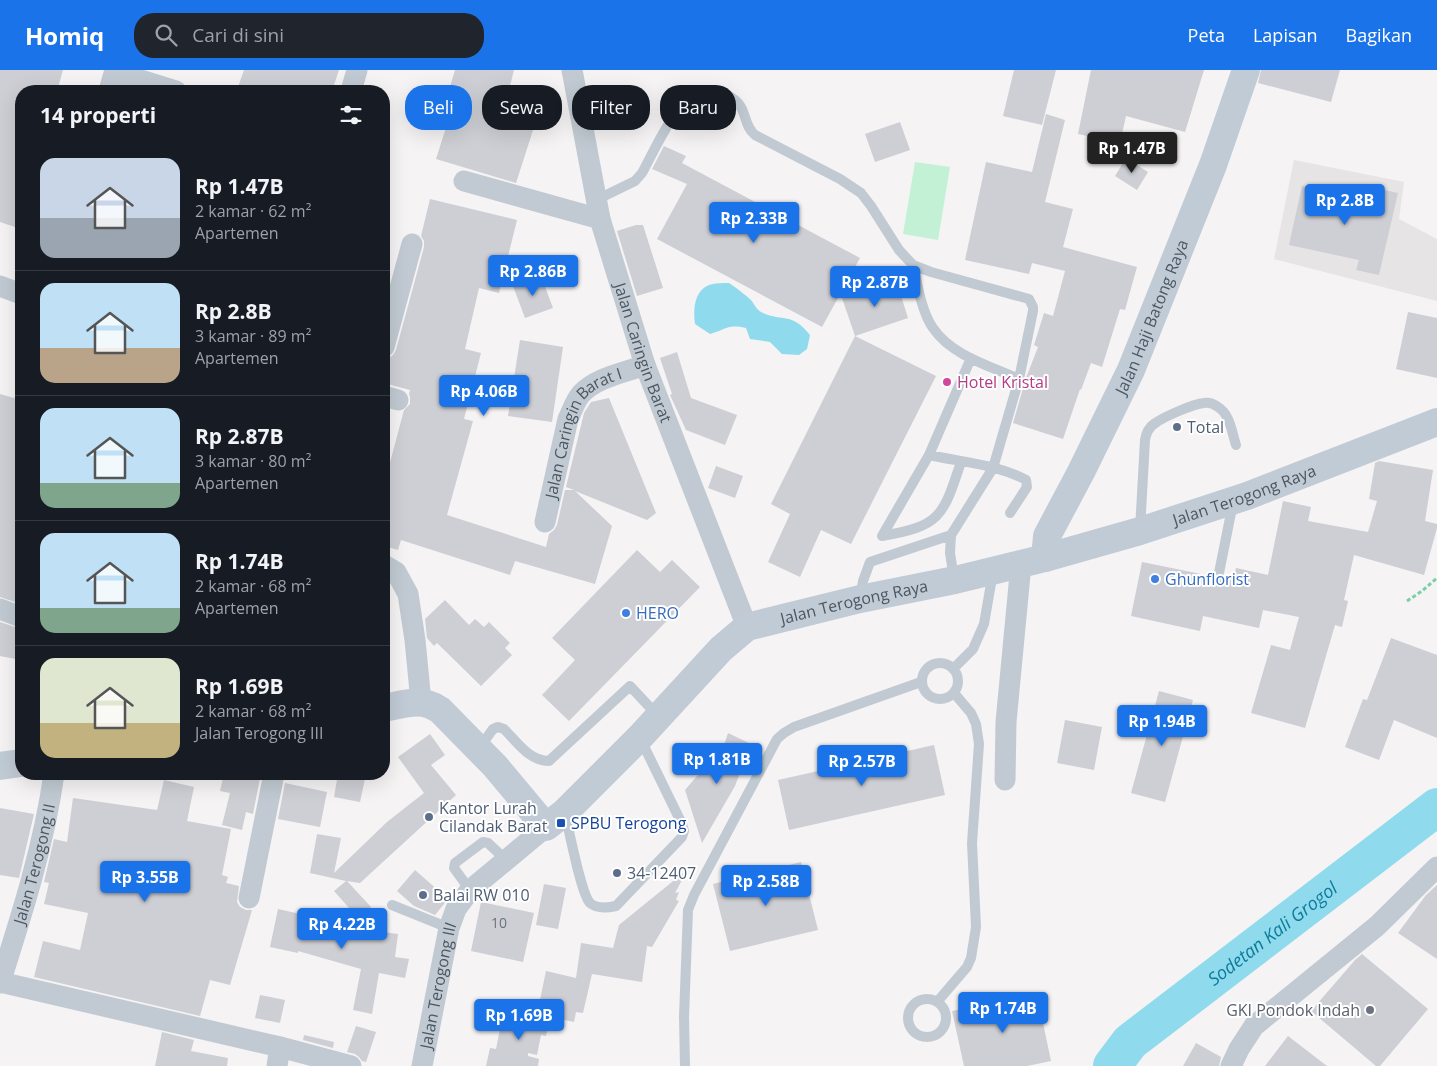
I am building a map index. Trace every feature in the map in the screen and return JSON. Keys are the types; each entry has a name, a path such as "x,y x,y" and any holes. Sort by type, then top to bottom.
{"street":[{"path":"353,85 358,70"},
{"name":"Jalan Caringin Barat","path":"572,70 598,210 645,365 747,627"},
{"name":"Jalan Haji Batong Raya","path":"1033,561 1081,472 1131,370 1213,164 1246,70"},
{"path":"113,78 147,85"},
{"path":"464,181 598,210"},
{"path":"390,325 412,244"},
{"path":"0,286 15,292"},
{"name":"Jalan Caringin Barat I","path":"545,522 568,419 580,395 596,382 645,365"},
{"name":"Jalan Terogong Raya","path":"556,820 640,737 722,649 747,627 860,599 993,571 1140,531 1234,501 1437,422"},
{"path":"1005,780 1006,722 1033,561"},
{"path":"390,569 396,572 408,594 421,702"},
{"path":"0,609 15,615"},
{"path":"390,707 421,702 430,704 440,710 495,766 556,820"},
{"path":"0,766 15,764"},
{"name":"Jalan Terogong II","path":"0,982 30,887 48,812 53,780"},
{"path":"249,898 273,780"},
{"name":"Jalan Terogong III","path":"422,1066 449,928 460,901 470,890 556,820"},
{"path":"1231,1066 1239,1049 1254,1026 1377,926 1437,867"},
{"path":"0,982 278,1056 351,1066"}],"lane":[{"path":"598,210 635,181 642,173 674,117 687,101 699,95 716,91 723,92 741,106 749,130 755,135 840,179 861,193 899,250 913,265 931,272 1029,299 1033,311 1019,379 993,468 952,535 950,553 955,580"},
{"path":"913,265 922,300 932,327 949,345 971,358 1019,379"},
{"path":"961,462 944,506 936,518 925,525 906,532 882,536 928,455 971,358"},
{"path":"1140,531 1145,440 1146,433 1154,423 1195,405 1206,402 1211,403 1223,410 1228,419 1236,445"},
{"path":"928,455 993,468 1017,475 1026,480 1027,487 1010,513"},
{"path":"1218,578 1234,501"},
{"path":"860,599 862,581 870,562 952,535"},
{"path":"954,669 973,649 984,624 993,571"},
{"path":"942,663 954,669 958,680 954,692 944,699 931,698 921,682 925,670 930,666 942,663"},
{"path":"685,1066 684,1017 688,910 694,895 777,739 794,726 921,682"},
{"path":"479,749 493,729 498,726 504,729 531,756 539,761 549,761 630,686 659,717"},
{"path":"937,1002 966,967 971,958 976,927 972,843 979,744 976,724 971,713 954,692"},
{"path":"556,820 589,902 607,909 616,906 682,837 684,831 640,737"},
{"path":"470,890 454,868 455,863 482,842 488,843 506,860"},
{"path":"392,905 449,928"}],"path":[{"path":"1407,601 1437,578"}],"shaded area":[{"path":"1294,160 1404,182 1399,219 1437,239 1437,301 1274,259"}],"green space":[{"path":"915,162 950,167 938,240 903,234"}],"water":[{"path":"729,283 751,300 761,312 798,323 810,335 807,349 799,355 782,354 770,342 750,339 746,328 731,327 710,334 695,324 694,313 697,296 700,292 709,285"}],"building":[{"path":"0,70 63,70 59,85 15,85 15,227 0,222"},
{"path":"244,70 339,70 334,85 239,85"},
{"path":"455,70 514,70 510,85 482,85 482,130 533,130 516,183 436,159 445,130 472,130 472,85 451,85"},
{"path":"1014,70 1056,70 1042,125 1003,116"},
{"path":"1091,70 1204,70 1185,132 1126,116 1120,143 1078,134"},
{"path":"1261,70 1340,70 1331,102 1258,83"},
{"path":"1046,114 1065,120 1045,202 1073,209 1063,247 1137,267 1125,310 1120,309 1102,367 1091,363 1063,439 1013,423 1026,378 1038,347 1034,345 1044,313 1053,316 1065,271 1032,263 1029,274 965,260 986,162 1032,172"},
{"path":"900,122 910,150 875,162 865,134"},
{"path":"664,146 686,156 682,163 860,258 822,327 657,239 687,184 652,169"},
{"path":"1126,158 1148,172 1137,190 1115,176"},
{"path":"1302,186 1372,201 1375,188 1398,193 1379,275 1356,270 1359,260 1289,245"},
{"path":"430,199 517,220 499,293 479,288 465,349 481,353 464,419 473,421 447,515 546,547 549,534 557,525 565,490 574,490 566,487 584,413 591,402 609,398 656,513 647,520 575,491 612,526 595,584 515,561 510,575 401,540 398,550 390,548 390,462 404,410 410,404 410,390 390,385 390,357 396,350 424,247 424,241 421,236"},
{"path":"636,225 643,225 663,288 637,296 617,231"},
{"path":"541,276 553,308 525,318 513,286"},
{"path":"896,280 908,318 855,336 842,298"},
{"path":"1408,312 1437,318 1437,378 1396,369"},
{"path":"855,336 936,376 851,544 821,530 800,577 768,562 790,514 771,504"},
{"path":"520,340 563,347 552,422 508,416"},
{"path":"677,352 691,398 737,415 725,445 686,430 670,395 672,394 660,358"},
{"path":"0,394 15,398 15,602 0,597"},
{"path":"1379,461 1433,470 1425,521 1437,524 1437,528 1424,575 1354,555 1344,600 1348,601 1342,627 1335,625 1305,728 1251,713 1271,645 1290,650 1299,617 1263,610 1259,628 1203,616 1200,631 1131,616 1142,562 1211,576 1213,583 1217,585 1223,583 1225,579 1233,581 1236,568 1268,575 1283,501 1311,507 1308,521 1368,532 1377,501 1369,499 1375,463"},
{"path":"716,466 743,476 735,498 708,488"},
{"name":"HERO","path":"637,550 660,572 672,560 700,587 569,721 542,695 575,660 552,638"},
{"path":"445,600 469,625 475,619 484,627 489,622 510,643 505,648 512,655 481,686 437,643 434,646 427,638 425,619"},
{"path":"0,622 15,627 15,659 0,656"},
{"path":"1391,638 1437,655 1437,738 1394,720 1379,760 1345,747 1363,699 1367,700"},
{"path":"1159,691 1193,700 1165,802 1131,793"},
{"path":"1065,720 1102,727 1094,770 1057,763"},
{"path":"728,733 751,744 735,786 702,843 685,790 697,776 717,766"},
{"path":"430,734 445,755 431,765 456,795 360,883 347,881 371,907 358,918 334,891 346,881 310,873 317,834 341,838 334,873 387,822 424,793 398,757"},
{"path":"934,745 945,795 789,830 778,780"},
{"path":"164,780 194,787 187,821 231,829 222,875 228,877 226,883 239,886 237,902 240,907 252,910 230,985 210,980 200,1016 34,977 43,941 80,950 88,913 44,904 49,883 44,882 54,839 67,842 73,798 157,810"},
{"path":"223,780 260,780 253,814 246,812 242,830 222,825 230,793 220,791"},
{"path":"337,780 365,780 360,802 334,797"},
{"path":"285,783 327,792 320,827 278,819"},
{"path":"0,808 34,814 19,878 0,875"},
{"path":"801,862 818,930 730,951 713,884"},
{"path":"688,869 675,893 679,892 676,900 679,901 652,947 647,946 642,982 592,974 583,1013 576,1012 574,1022 537,1014 546,971 576,978 581,943 613,948 619,925"},
{"name":"Balai RW 010","path":"415,870 448,899 435,915 414,906 397,891"},
{"path":"544,884 566,888 558,929 536,925"},
{"path":"1437,885 1437,959 1398,933 1426,895"},
{"path":"481,902 534,913 523,962 471,951"},
{"path":"278,909 375,931 398,934 395,957 409,959 405,978 379,973 372,1014 353,1010 361,969 298,951 298,953 270,947"},
{"name":"GKI Pondok Indah","path":"1362,954 1428,1009 1380,1066 1376,1066 1311,1011"},
{"path":"1037,994 1051,1061 1027,1066 964,1066 952,1011"},
{"path":"260,995 285,1000 280,1023 255,1018"},
{"path":"513,1010 550,1017 546,1036 541,1035 537,1055 528,1053 528,1056 539,1059 538,1066 486,1066 490,1048 496,1049 500,1029 509,1031"},
{"path":"356,1026 376,1032 366,1062 362,1061 355,1054 347,1052"},
{"path":"162,1032 194,1040 191,1051 228,1058 227,1066 155,1066"},
{"path":"304,1035 334,1042 333,1048 303,1040"},
{"path":"1288,1036 1327,1066 1265,1066"},
{"path":"1196,1043 1221,1057 1219,1066 1183,1066"}],"waterway":[{"name":"Sodetan Kali Grogol","path":"1112,1066 1130,1042 1437,807"}],"place":[{"name":"Hotel Kristal","path":"947,382"},
{"name":"Total","path":"1177,427"},
{"name":"Ghunflorist","path":"1155,579"},
{"name":"HERO","path":"626,613"},
{"name":"Kantor Lurah Cilandak Barat","path":"429,817"},
{"name":"SPBU Terogong","path":"561,823"},
{"name":"34-12407","path":"617,873"},
{"name":"Balai RW 010","path":"423,895"},
{"name":"GKI Pondok Indah","path":"1370,1010"}]}
